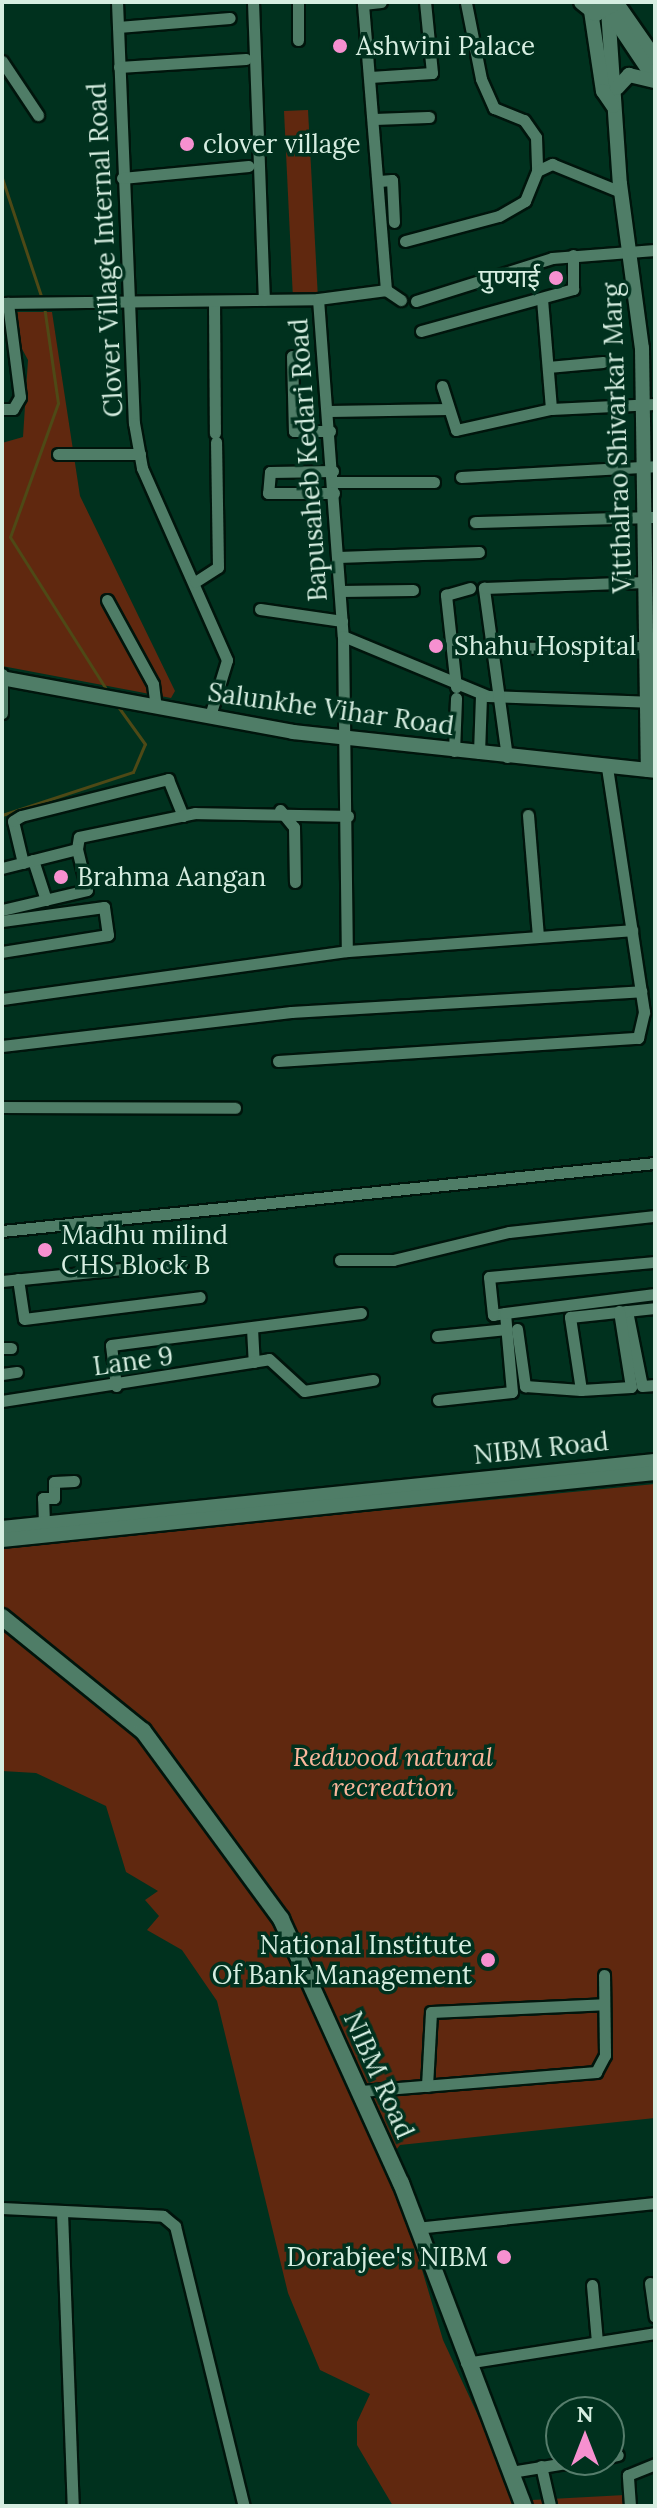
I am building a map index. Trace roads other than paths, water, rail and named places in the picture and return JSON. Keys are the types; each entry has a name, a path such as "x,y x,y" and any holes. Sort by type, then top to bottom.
{"main road":[{"path":"587,6 613,5"},
{"name":"NIBM Road","path":"2,1617 124,1712 251,1871 302,1957 361,2091 524,2506"}],"street":[{"name":"Clover Village Internal Road","path":"117,2 125,304 140,454 227,660 210,716"},
{"path":"253,2 264,300"},
{"path":"298,2 298,40"},
{"path":"381,2 363,3 386,290 401,300"},
{"path":"370,77 432,73 425,2"},
{"path":"405,241 499,216 525,201 537,171 536,137 524,120 494,108 466,3"},
{"path":"613,5 655,58"},
{"path":"613,5 655,81"},
{"path":"613,5 617,88 613,106"},
{"path":"587,6 603,91 613,106"},
{"path":"118,27 230,18"},
{"path":"119,67 246,59"},
{"path":"2,61 38,115"},
{"path":"617,88 629,75 655,81"},
{"name":"Vitthalrao Shivarkar Marg","path":"613,106 649,404 650,542 646,582 652,771"},
{"path":"373,119 429,117"},
{"path":"537,171 552,164 621,192"},
{"path":"122,178 248,166"},
{"path":"379,181 392,180 394,222"},
{"path":"416,301 573,255 655,250"},
{"path":"421,331 573,289 573,255"},
{"name":"Bapusaheb Kedari Road","path":"347,951 347,735 343,636 329,411 318,299 386,290"},
{"path":"2,409 13,409 20,397 17,358 5,303 125,304 318,299"},
{"path":"542,299 551,409"},
{"path":"195,582 218,567 214,301"},
{"path":"292,356 294,431 330,431"},
{"path":"2,358 17,358"},
{"path":"548,367 603,362"},
{"path":"442,386 456,430 551,409 649,404"},
{"path":"329,411 448,409"},
{"path":"58,454 140,454"},
{"path":"461,477 650,466"},
{"path":"334,482 268,494 270,472 334,482 434,482"},
{"path":"475,522 650,518"},
{"path":"338,557 479,552"},
{"path":"507,757 484,588 646,582"},
{"path":"454,751 456,692 446,595 470,588"},
{"path":"340,591 413,590"},
{"path":"107,600 153,684 156,707"},
{"path":"260,609 342,621"},
{"path":"343,636 456,692 500,698 651,702"},
{"path":"494,648 650,645"},
{"path":"2,713 3,677"},
{"name":"Salunkhe Vihar Road","path":"3,677 210,716 454,751 652,771"},
{"path":"479,753 481,695"},
{"path":"278,1061 638,1038 645,1029 641,991 607,768"},
{"path":"46,900 13,821 21,816 168,779 183,816"},
{"path":"280,810 294,827 295,882"},
{"path":"2,910 88,889 77,849 79,837 183,816 280,810 348,816"},
{"path":"528,815 538,937"},
{"path":"2,868 77,849"},
{"path":"2,921 104,907 108,935 2,952"},
{"path":"2,999 347,951 632,930"},
{"path":"2,1046 291,1012 641,991"},
{"path":"2,1107 235,1108"},
{"path":"2,1231 655,1163"},
{"path":"340,1260 393,1260 509,1232 655,1216"},
{"path":"655,1262 489,1277 493,1315 655,1294"},
{"path":"2,1281 182,1263"},
{"path":"18,1279 24,1319 200,1297"},
{"path":"581,1390 570,1317 655,1308"},
{"path":"505,1313 512,1329 525,1386 581,1390 631,1387 623,1311"},
{"path":"623,1311 642,1386 655,1385"},
{"path":"116,1386 111,1345 361,1313"},
{"path":"252,1328 254,1362"},
{"path":"437,1336 512,1329"},
{"path":"438,1400 512,1392 512,1329"},
{"name":"Lane 9","path":"2,1401 116,1386 269,1359 304,1391 373,1380"},
{"path":"2,1374 17,1372"},
{"name":"NIBM Road","path":"2,1528 655,1461"},
{"name":"NIBM Road","path":"2,1540 655,1473"},
{"path":"44,1524 43,1498 54,1498 54,1482 74,1481"},
{"path":"361,2091 596,2072 605,2055 604,1975"},
{"path":"427,2086 431,2012 604,2004"},
{"path":"416,2228 655,2203"},
{"path":"2,2208 163,2216 175,2226 244,2506"},
{"path":"62,2212 73,2506"},
{"path":"650,2283 655,2317"},
{"path":"592,2285 597,2342"},
{"path":"466,2363 655,2333"},
{"path":"630,2506 628,2475 655,2464"},
{"path":"511,2472 545,2465"},
{"path":"541,2466 550,2504"}],"waterway":[{"path":"2,178 42,299"},
{"path":"44,306 58,403 10,537 108,692"},
{"path":"2,815 133,772 145,744 117,705"}],"place":[{"name":"Ashwini Palace","path":"340,46"},
{"name":"clover village","path":"187,144"},
{"name":"पुण्याई","path":"556,278"},
{"name":"Shahu Hospital","path":"436,646"},
{"name":"Brahma Aangan","path":"61,877"},
{"name":"Madhu milind CHS Block B","path":"45,1250"},
{"name":"National Institute Of Bank Management","path":"488,1960"},
{"name":"Dorabjee's NIBM","path":"504,2257"}],"park label":[{"name":"Redwood natural recreation","path":"393,1772"}]}
